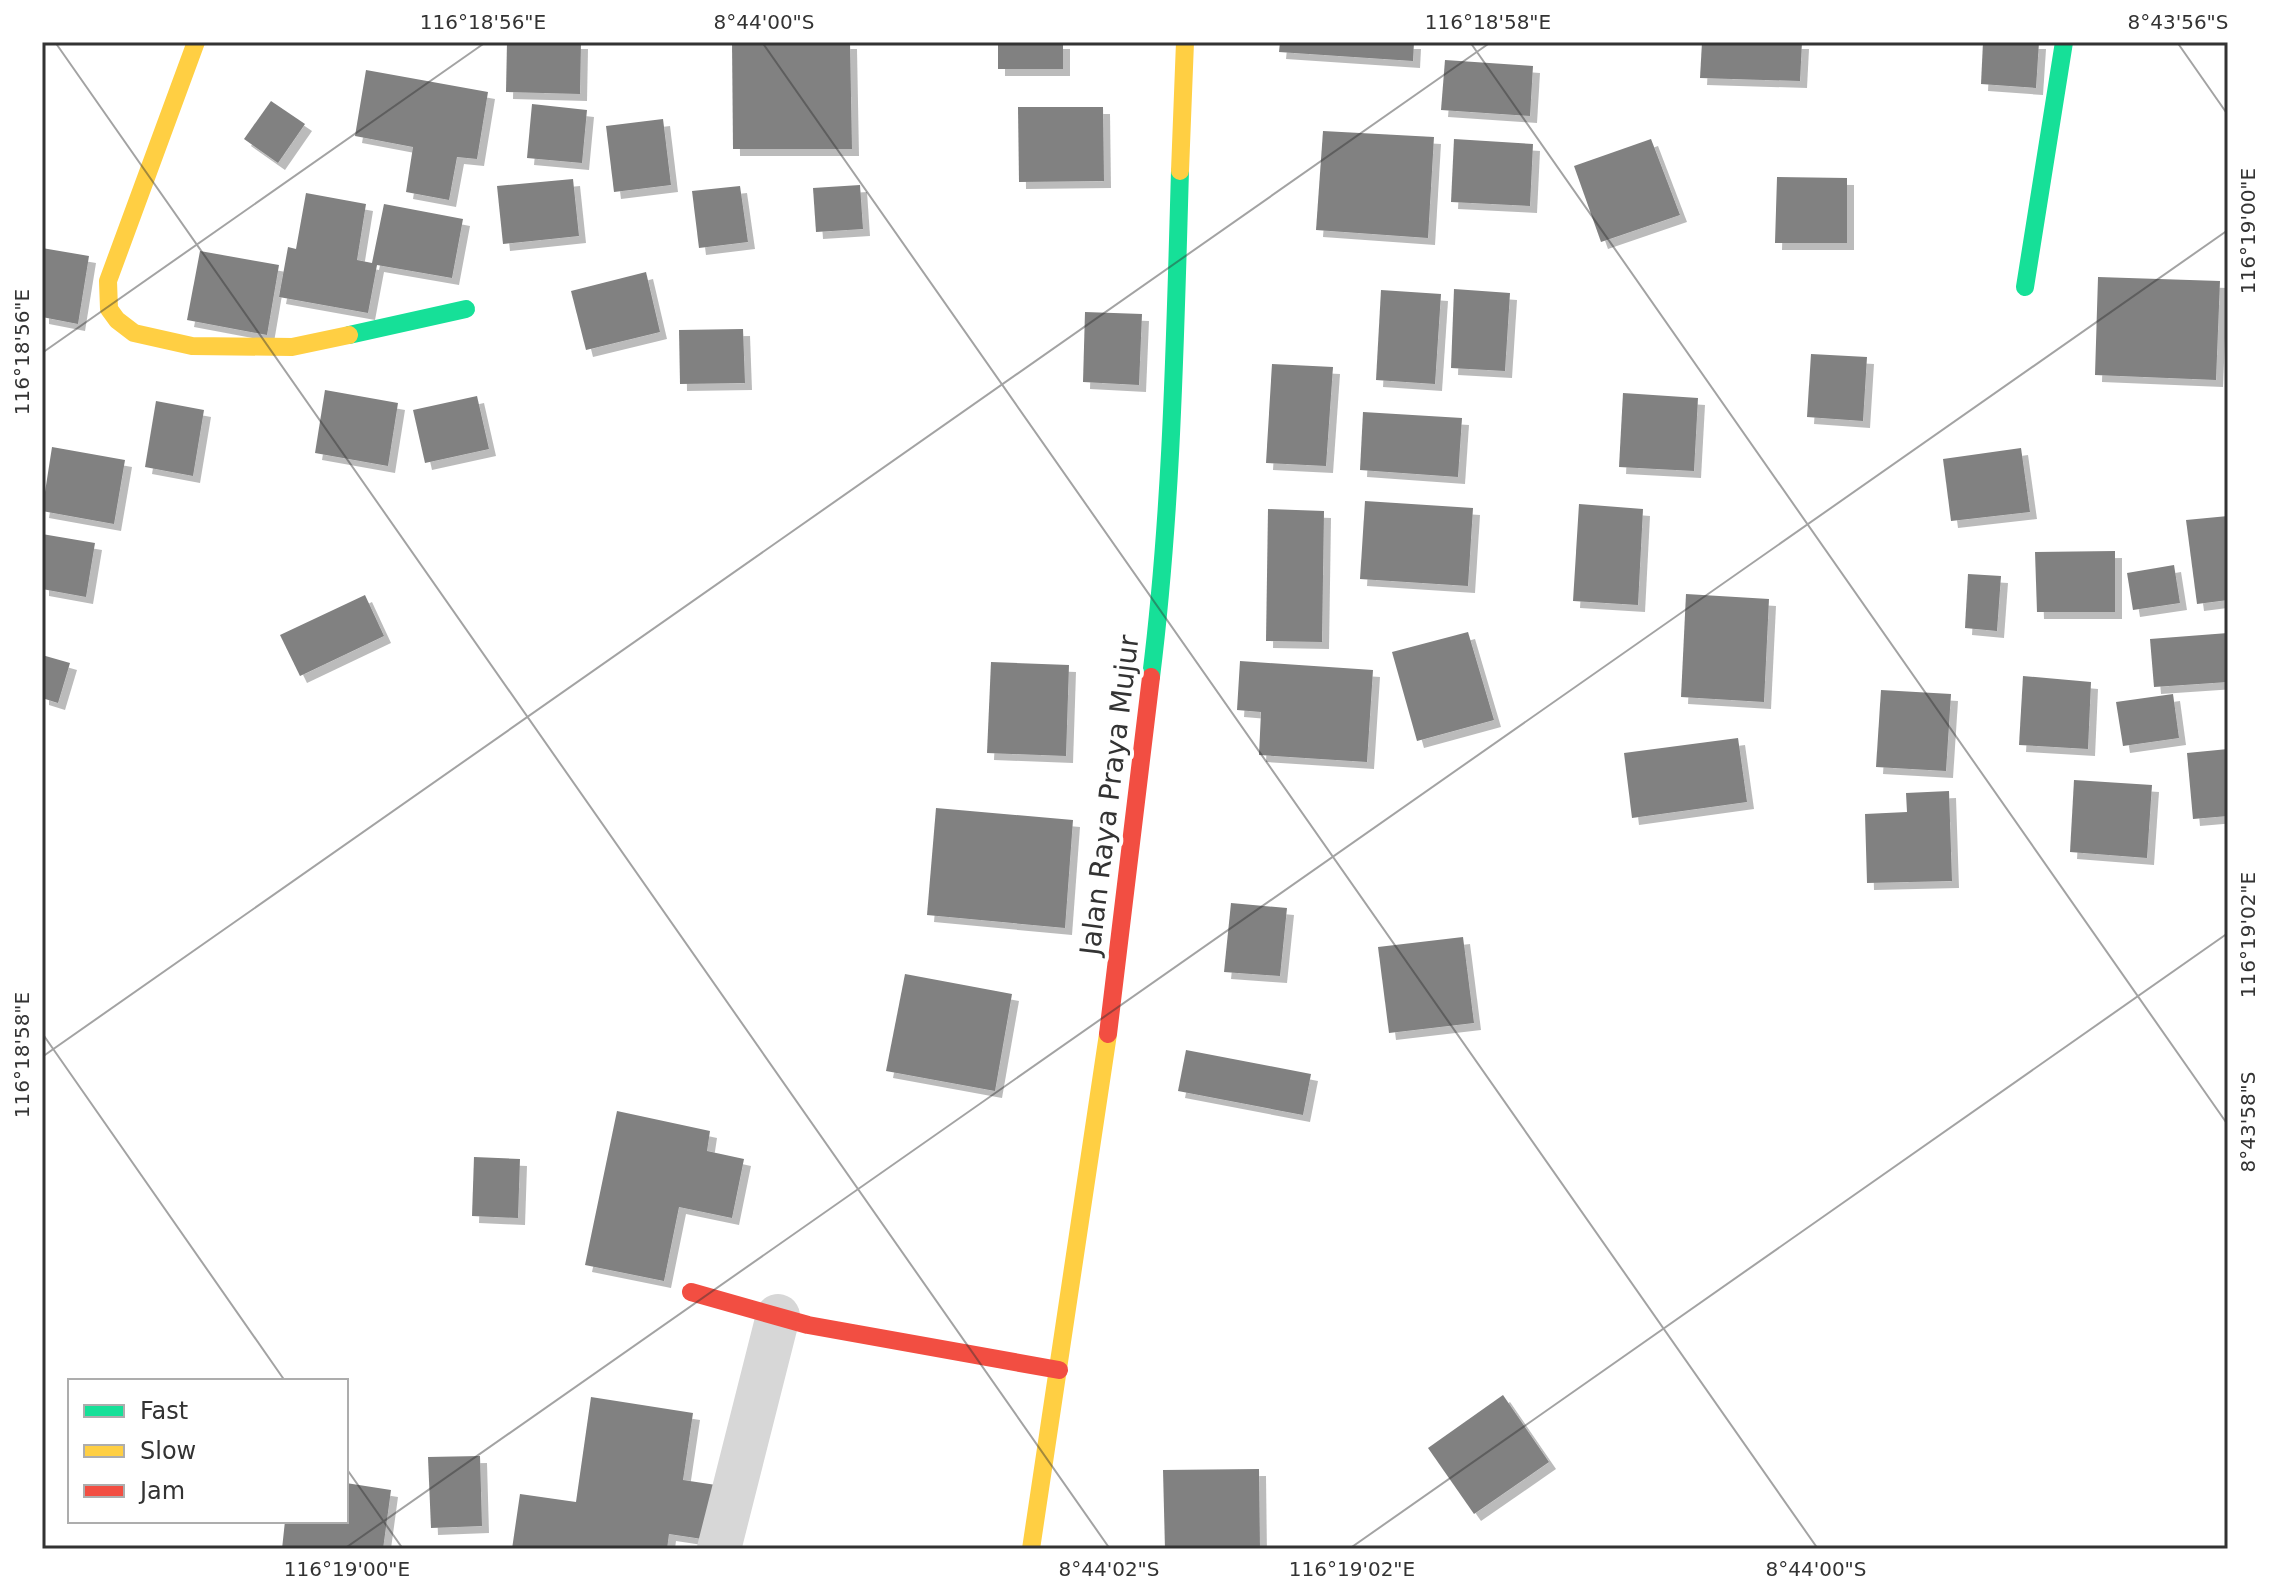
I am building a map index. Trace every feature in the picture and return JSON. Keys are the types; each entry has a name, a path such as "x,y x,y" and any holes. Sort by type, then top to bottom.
{"main road":[{"path":"196,42 108,281 109,309 117,320 134,333 192,346 292,347 466,309"},
{"name":"Jalan Raya Praya Mujur","path":"1031,1549 1105,1060 1159,613 1173,382 1185,42"},
{"path":"2025,287 2064,42"},
{"path":"691,1292 808,1325 1059,1370"}],"street":[{"path":"719,1549 778,1316"}],"building":[{"path":"507,42 581,42 580,94 506,92"},
{"path":"732,42 850,42 852,149 733,149"},
{"path":"998,42 1063,42 1063,69 998,69"},
{"path":"1280,42 1414,42 1413,61 1279,52"},
{"path":"1702,42 1802,42 1800,81 1700,78"},
{"path":"1983,42 2039,42 2036,88 1981,84"},
{"path":"1445,60 1533,66 1530,116 1441,110"},
{"path":"366,70 488,92 477,159 457,157 449,200 406,192 413,147 355,136"},
{"path":"271,101 305,124 278,163 244,139"},
{"path":"532,104 587,110 582,163 527,158"},
{"path":"1018,107 1103,107 1104,181 1019,182"},
{"path":"663,119 671,185 614,192 606,126"},
{"path":"1323,131 1434,137 1428,238 1316,230"},
{"path":"1454,139 1533,144 1530,206 1451,202"},
{"path":"1651,139 1680,215 1601,242 1574,166"},
{"path":"1777,177 1847,178 1847,243 1775,243"},
{"path":"573,179 579,236 503,244 497,186"},
{"path":"860,185 863,229 816,232 813,188"},
{"path":"740,186 748,242 699,248 692,191"},
{"path":"306,193 366,204 357,260 372,263 384,204 463,219 452,278 377,265 368,313 279,297 288,247 296,249"},
{"path":"42,248 89,256 78,324 42,317"},
{"path":"200,251 279,265 267,335 187,320"},
{"path":"646,272 660,332 586,350 571,291"},
{"path":"2098,277 2220,281 2216,380 2095,375"},
{"path":"1454,289 1510,293 1505,371 1451,368"},
{"path":"1381,290 1441,294 1435,384 1376,380"},
{"path":"1085,312 1142,314 1139,385 1083,382"},
{"path":"743,329 745,383 680,384 679,330"},
{"path":"1811,354 1867,357 1863,421 1807,417"},
{"path":"1272,364 1333,367 1326,466 1266,463"},
{"path":"325,390 398,403 388,466 315,453"},
{"path":"1623,393 1698,398 1694,471 1619,467"},
{"path":"477,396 489,449 425,463 413,410"},
{"path":"156,401 204,410 193,476 145,467"},
{"path":"1363,412 1462,418 1458,477 1360,470"},
{"path":"52,447 125,460 114,524 42,511"},
{"path":"2021,448 2030,512 1951,521 1943,459"},
{"path":"1365,501 1473,508 1468,586 1360,579"},
{"path":"1579,504 1643,509 1638,605 1573,601"},
{"path":"1268,509 1324,511 1322,642 1266,641"},
{"path":"2228,516 2228,600 2197,604 2186,520"},
{"path":"42,534 95,543 86,597 42,589"},
{"path":"2115,551 2115,612 2037,612 2035,552"},
{"path":"2174,565 2180,603 2133,610 2127,573"},
{"path":"1968,574 2001,576 1997,631 1965,628"},
{"path":"1686,594 1769,599 1764,702 1681,697"},
{"path":"365,595 384,636 300,676 280,635"},
{"path":"1468,632 1494,720 1417,741 1392,652"},
{"path":"2228,633 2228,682 2154,687 2150,639"},
{"path":"42,655 70,663 58,703 42,698"},
{"path":"1240,661 1373,670 1367,762 1259,755 1261,712 1237,710"},
{"path":"991,662 1069,665 1066,756 987,753"},
{"path":"2023,676 2091,682 2088,749 2019,745"},
{"path":"1881,690 1951,694 1946,771 1876,767"},
{"path":"2173,694 2179,738 2123,746 2116,702"},
{"path":"1738,738 1747,802 1632,818 1624,753"},
{"path":"2228,749 2228,816 2193,819 2187,753"},
{"path":"2074,780 2152,785 2147,858 2070,852"},
{"path":"1949,791 1952,881 1867,883 1865,814 1907,812 1906,793"},
{"path":"936,808 1073,820 1065,928 927,915"},
{"path":"1231,903 1287,908 1280,976 1224,972"},
{"path":"1463,937 1474,1023 1389,1033 1378,947"},
{"path":"905,974 1012,994 995,1091 886,1071"},
{"path":"1186,1050 1311,1074 1303,1115 1178,1091"},
{"path":"617,1111 710,1131 707,1151 744,1159 732,1218 679,1207 664,1281 585,1265"},
{"path":"474,1157 520,1159 518,1218 472,1216"},
{"path":"1503,1395 1549,1462 1474,1514 1428,1448"},
{"path":"591,1397 693,1413 683,1480 716,1485 709,1540 669,1534 667,1549 512,1549 520,1494 576,1502"},
{"path":"480,1456 482,1526 431,1528 428,1457"},
{"path":"1259,1469 1260,1549 1165,1549 1163,1470"},
{"path":"348,1483 391,1490 383,1549 282,1549 285,1523 348,1523"}],"traffic: fast":[{"path":"2025,287 2064,42"},
{"path":"1151,677 1168,487 1180,171"},
{"path":"349,335 466,309"}],"traffic: slow":[{"path":"196,42 108,281 109,309 134,333 192,346 292,347 349,335"},
{"path":"1180,171 1185,42"},
{"path":"1031,1549 1108,1034"}],"traffic: jam":[{"path":"1108,1034 1151,677"},
{"path":"691,1292 808,1325 1059,1370"}]}
